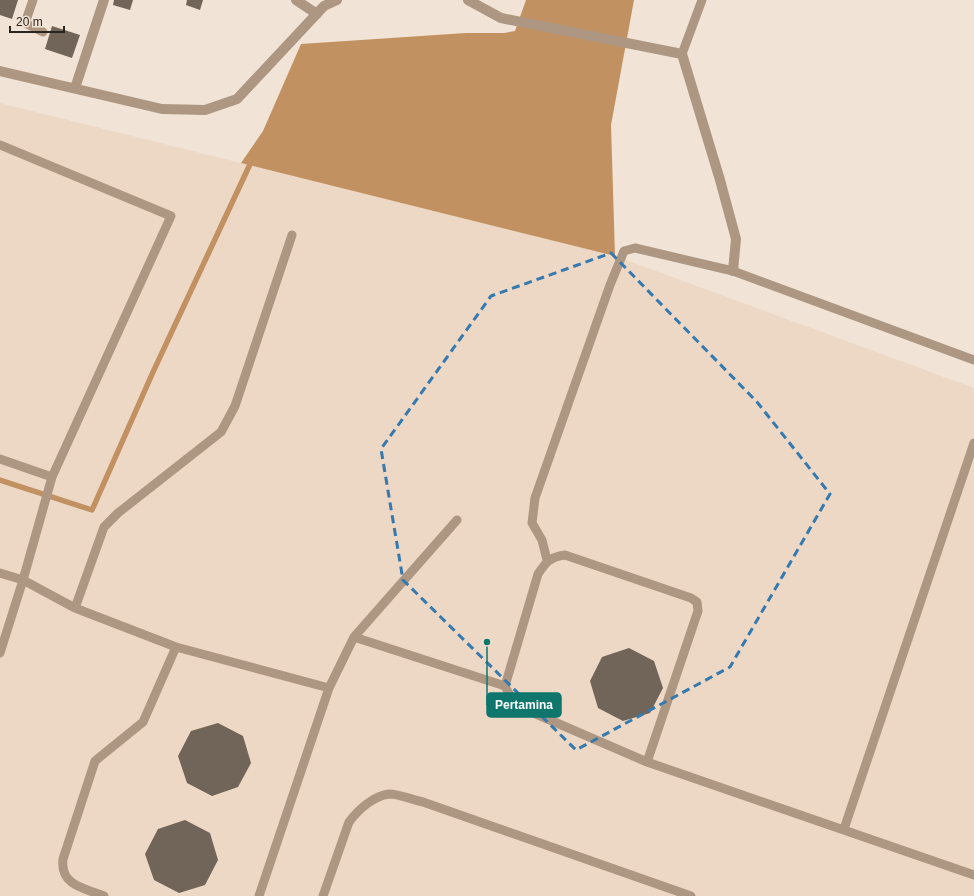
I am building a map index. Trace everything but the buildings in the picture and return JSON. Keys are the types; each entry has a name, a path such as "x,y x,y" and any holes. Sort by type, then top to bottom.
{"street":[{"path":"75,88 104,0"},
{"path":"296,0 317,14"},
{"path":"0,71 162,109 205,110 237,99 324,6 337,0"},
{"path":"468,0 501,18 682,54 720,180 736,240 733,272"}],"lane":[{"path":"33,0 25,23 43,32"},
{"path":"682,54 702,0"},
{"path":"0,145 171,216 52,477 23,580 0,653"},
{"path":"75,608 104,527 118,514 221,432 235,406 292,235"},
{"path":"547,560 542,540 532,523 535,498 610,285 624,251 635,248 733,272 974,360"},
{"path":"844,829 974,443"},
{"path":"0,459 52,477"},
{"path":"259,896 329,688 354,638 457,520"},
{"path":"647,762 698,611 697,602 690,598 565,555 556,556 547,560 538,574 505,686 515,705 647,762 974,875"},
{"path":"0,573 23,580 75,608 176,647 329,688"},
{"path":"354,638 505,686"},
{"path":"104,896 76,885 66,878 62,870 63,859 95,761 143,722 176,647"},
{"path":"323,896 349,822 355,814 372,800 390,794 423,802 691,896"}],"highlighted area":[{"path":"611,253 757,402 830,494 730,667 576,750 403,580 381,449 491,296"}],"shaded area":[{"path":"526,0 634,0 611,125 615,256 241,163 263,131 301,44 466,33 504,33 515,31"},
{"path":"0,103 615,256 974,388 974,896 0,896"}],"waterway":[{"path":"0,480 92,510 153,372 252,160"}],"place":[{"name":"Pertamina","path":"487,642"}]}
